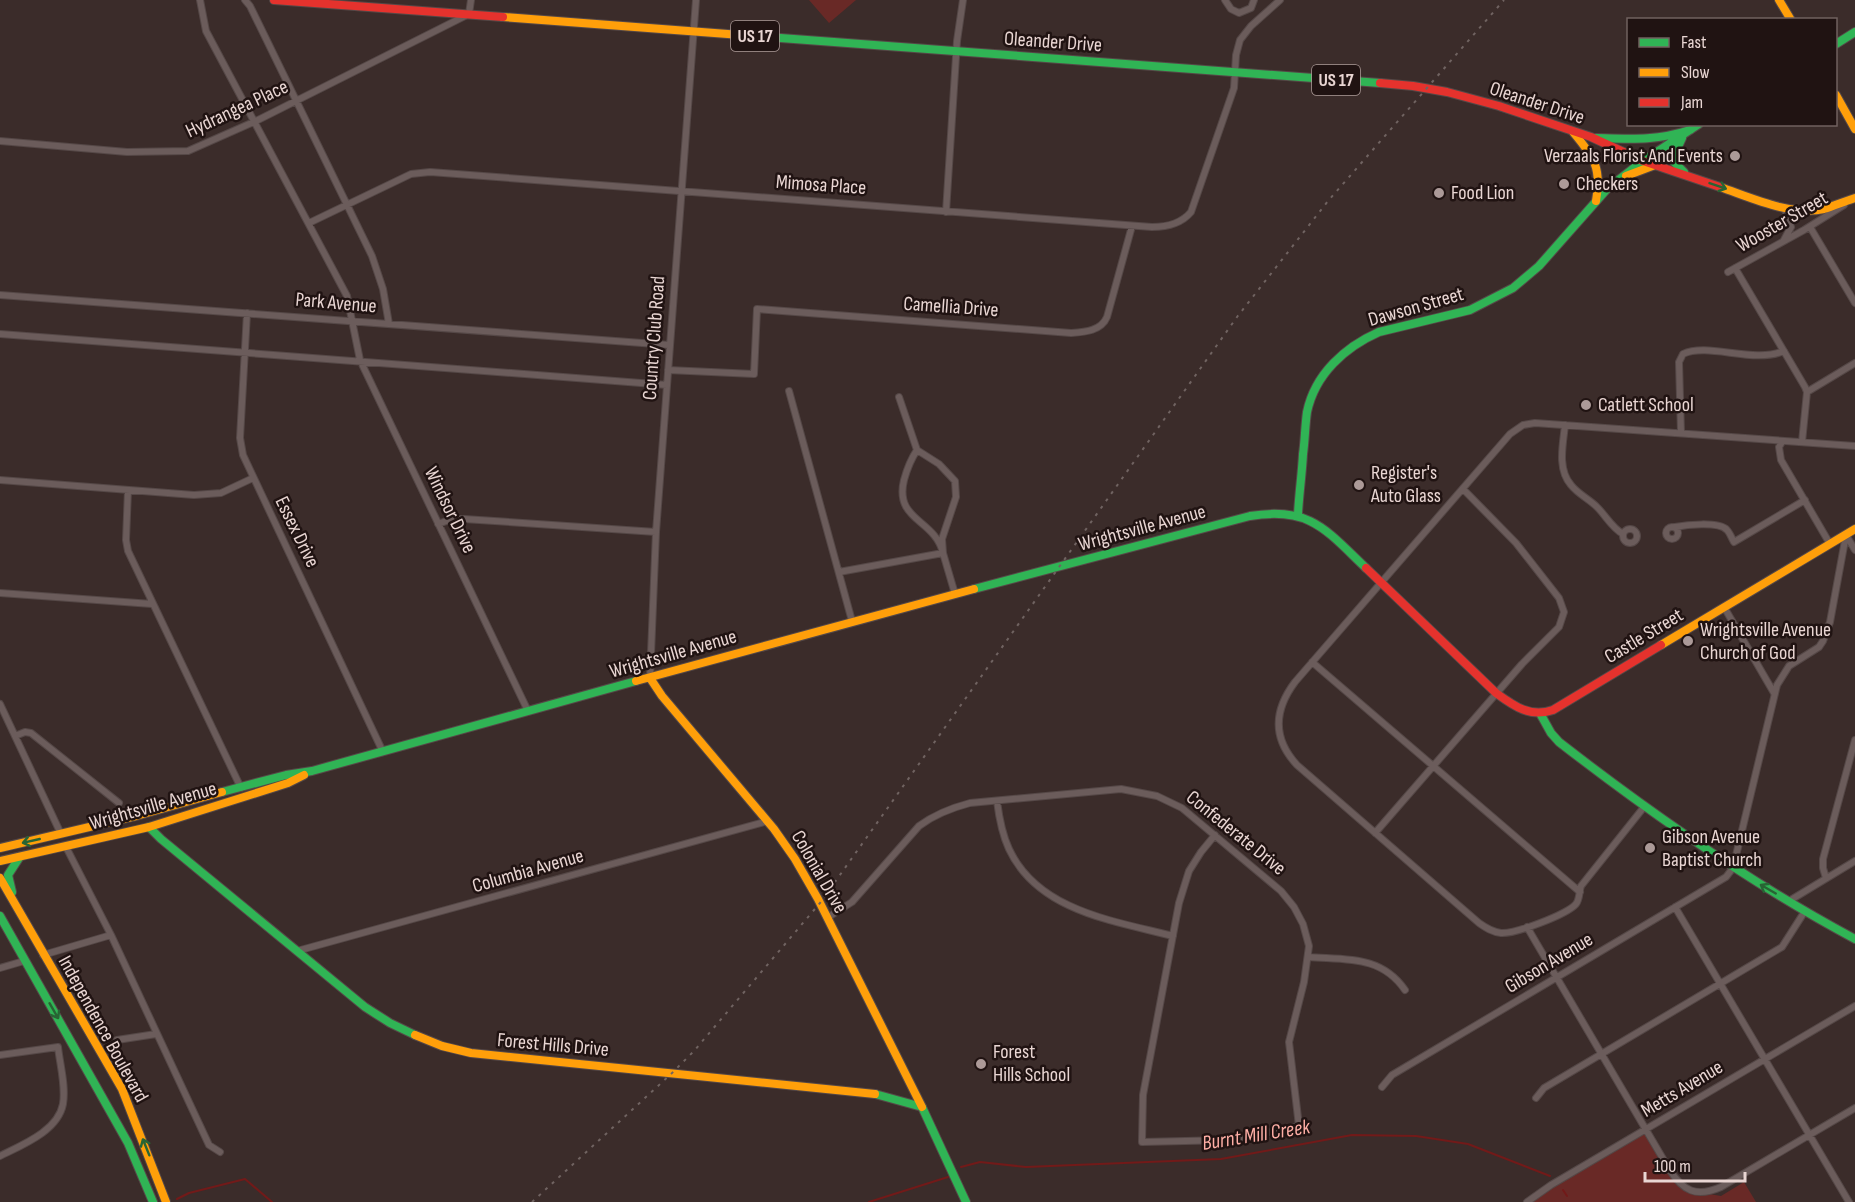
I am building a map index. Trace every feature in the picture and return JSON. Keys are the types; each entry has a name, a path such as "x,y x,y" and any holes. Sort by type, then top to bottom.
{"street":[{"name":"Windsor Drive","path":"200,0 206,31 347,296 360,360 528,711"},
{"path":"245,0 376,266 383,289 389,324"},
{"name":"Oleander Drive","path":"274,0 1426,88 1498,106 1591,137 1643,161 1770,204 1809,210"},
{"path":"469,14 471,0"},
{"name":"Country Club Road","path":"650,678 656,532 696,0"},
{"path":"946,212 957,51 963,0"},
{"path":"1225,0 1231,9 1239,13 1251,8 1254,0"},
{"name":"Mimosa Place","path":"309,223 411,174 423,172 1132,226 1167,226 1183,220 1191,212 1234,88 1236,55 1240,40 1251,26 1280,0"},
{"path":"1779,0 1790,18"},
{"name":"Hydrangea Place","path":"0,141 127,152 188,151 255,121 469,14"},
{"path":"1837,43 1855,32"},
{"path":"1837,97 1855,129"},
{"name":"Dawson Street","path":"1298,514 1307,413 1318,384 1330,367 1353,345 1376,334 1392,328 1456,315 1487,303 1507,291 1546,259 1607,188 1696,126"},
{"path":"1687,176 1674,162 1674,155 1682,139 1690,130"},
{"name":"US 17","path":"1591,137 1648,139 1668,137 1690,130"},
{"path":"1573,132 1599,168 1600,180 1596,201"},
{"name":"Dawson Street","path":"1623,177 1655,165"},
{"name":"Wooster Street","path":"1809,210 1836,206 1853,199"},
{"name":"Wooster Street","path":"1728,272 1810,227 1853,199"},
{"path":"1782,243 1791,227 1784,207"},
{"name":"Camellia Drive","path":"668,370 754,374 757,309 1071,333 1092,330 1103,324 1107,317 1132,226"},
{"path":"1810,227 1855,303"},
{"path":"1735,268 1807,392 1802,442"},
{"name":"Park Avenue","path":"0,295 669,345"},
{"name":"Essex Drive","path":"247,313 240,438 243,455 383,752"},
{"path":"0,334 667,385"},
{"path":"1681,433 1679,359 1685,352 1770,355 1784,351"},
{"path":"1807,392 1855,363"},
{"path":"789,391 852,621"},
{"path":"899,397 917,450 939,464 956,484 954,507 943,535 943,553"},
{"path":"1644,807 1581,886 1578,900 1572,908 1507,933 1488,929 1293,760 1282,742 1279,712 1285,697 1312,662 1510,434 1528,423 1855,446"},
{"path":"1565,425 1562,464 1567,479 1575,489 1600,510 1615,529 1623,534"},
{"path":"1782,442 1779,447 1781,460 1830,544"},
{"path":"917,450 906,474 902,500 909,512 940,541 955,594"},
{"path":"0,480 212,495 227,491 253,478"},
{"path":"1375,833 1496,693 1559,627 1564,616 1559,598 1516,543 1463,489"},
{"path":"128,490 126,544 152,604 241,788"},
{"path":"1675,527 1719,525 1726,529 1734,542 1805,500"},
{"name":"Wrightsville Avenue","path":"0,848 312,771 852,621 1250,516 1282,511 1298,514 1316,522 1330,532 1496,693 1521,711 1541,715"},
{"path":"438,524 452,519 464,519 656,532"},
{"name":"Castle Street","path":"1541,715 1553,710 1855,529"},
{"path":"1846,535 1855,550"},
{"path":"1733,868 1778,681 1790,666 1823,641 1830,622 1846,535"},
{"path":"839,572 943,553"},
{"path":"0,593 152,604"},
{"path":"1724,607 1775,693"},
{"path":"1312,662 1580,892"},
{"name":"Colonial Drive","path":"650,678 662,696 768,821 795,859 922,1107"},
{"path":"0,704 61,834"},
{"path":"1541,715 1558,742 1644,807 1733,868 1855,939"},
{"path":"15,736 25,732 31,733 119,803"},
{"path":"1826,878 1823,859 1855,740"},
{"name":"Wrightsville Avenue","path":"0,861 149,827 288,783 312,771"},
{"name":"Confederate Drive","path":"827,918 852,902 907,838 926,821 954,807 1108,790 1135,790 1173,802 1193,816 1281,891 1294,907 1304,928 1309,946 1308,957 1289,1042 1299,1126 1228,1140 1142,1142 1143,1095 1173,936"},
{"path":"997,801 1001,828 1013,858 1037,886 1050,896 1106,918 1173,936 1179,903 1189,871 1215,835"},
{"name":"Columbia Avenue","path":"297,951 768,821"},
{"name":"Forest Hills Drive","path":"149,827 160,839 377,1016 422,1039 456,1050 483,1055 858,1091 922,1107"},
{"path":"66,847 111,935 209,1145 220,1152"},
{"path":"15,904 8,875 20,857"},
{"path":"1789,901 1855,861"},
{"name":"Gibson Avenue","path":"1382,1087 1392,1076 1718,883 1733,868"},
{"name":"Independence Boulevard","path":"0,878 122,1089 166,1202"},
{"path":"1675,908 1849,1202"},
{"path":"1536,1098 1544,1088 1784,945 1805,911"},
{"name":"Independence Boulevard","path":"0,916 123,1134 153,1202"},
{"path":"1527,927 1675,1178 1685,1188 1705,1193 1721,1188 1855,1108"},
{"path":"43,955 111,935"},
{"path":"1308,957 1372,963 1394,976 1405,990"},
{"path":"0,968 24,961"},
{"name":"Metts Avenue","path":"1527,1202 1556,1182 1855,1006"},
{"path":"117,1040 156,1035"},
{"path":"0,1054 58,1047 64,1097 62,1110 48,1128 0,1156"},
{"path":"922,1107 966,1202"}],"shaded area":[{"path":"809,0 856,0 829,23"},
{"path":"1646,1129 1675,1178 1692,1191 1721,1196 1744,1182 1756,1202 1528,1202"}],"waterway":[{"name":"Burnt Mill Creek","path":"961,1167 980,1162 1026,1167 1221,1159 1352,1135 1416,1136 1468,1144 1550,1176"},
{"name":"Burnt Mill Creek","path":"869,1202 948,1177"},
{"name":"Burnt Mill Creek","path":"177,1199 189,1193 245,1179 272,1202"},
{"name":"Burnt Mill Creek","path":"1563,1190 1567,1196"}],"railway":[{"path":"532,1202 694,1051 820,903 1237,317 1328,201 1504,0"}],"traffic: fast":[{"path":"1837,43 1855,32"},
{"path":"767,37 1380,83"},
{"path":"1643,161 1696,126"},
{"path":"1596,138 1655,138 1690,130"},
{"path":"1682,138 1674,162 1684,172"},
{"path":"1298,514 1307,412 1317,386 1333,363 1355,345 1379,332 1470,310 1513,288 1539,266 1607,189 1643,161"},
{"path":"974,589 1250,516 1271,514 1303,518 1316,524 1328,532 1366,568"},
{"path":"222,792 286,775 312,771 636,681"},
{"path":"1541,715 1559,742 1666,822 1778,895 1855,939"},
{"path":"149,827 365,1007 415,1035"},
{"path":"12,892 8,875 19,858"},
{"path":"0,916 128,1143 153,1202"},
{"path":"875,1094 922,1107 966,1202"}],"traffic: slow":[{"path":"1779,0 1790,18"},
{"path":"503,17 767,37"},
{"path":"1837,97 1855,129"},
{"path":"1573,132 1595,164 1598,180 1596,201"},
{"path":"1626,176 1655,165"},
{"path":"1720,187 1771,205 1798,210 1824,209 1855,198"},
{"path":"1661,645 1855,529"},
{"path":"636,681 974,589"},
{"path":"650,678 662,696 774,829 795,859 818,899 922,1107"},
{"path":"0,861 149,827 288,783 304,775"},
{"path":"0,848 136,816 222,792"},
{"path":"0,878 122,1089 166,1202"},
{"path":"415,1035 442,1046 471,1053 875,1094"}],"traffic: jam":[{"path":"274,0 503,17"},
{"path":"1380,83 1447,92 1499,106 1591,137 1643,161 1720,187"},
{"path":"1366,568 1496,693 1530,712 1553,710 1661,645"}],"place":[{"name":"Verzaals Florist And Events","path":"1735,156"},
{"name":"Checkers","path":"1564,184"},
{"name":"Food Lion","path":"1439,193"},
{"name":"Catlett School","path":"1586,405"},
{"name":"Register's Auto Glass","path":"1359,485"},
{"name":"Wrightsville Avenue Church of God","path":"1688,641"},
{"name":"Gibson Avenue Baptist Church","path":"1650,848"},
{"name":"Forest Hills School","path":"981,1064"}]}
